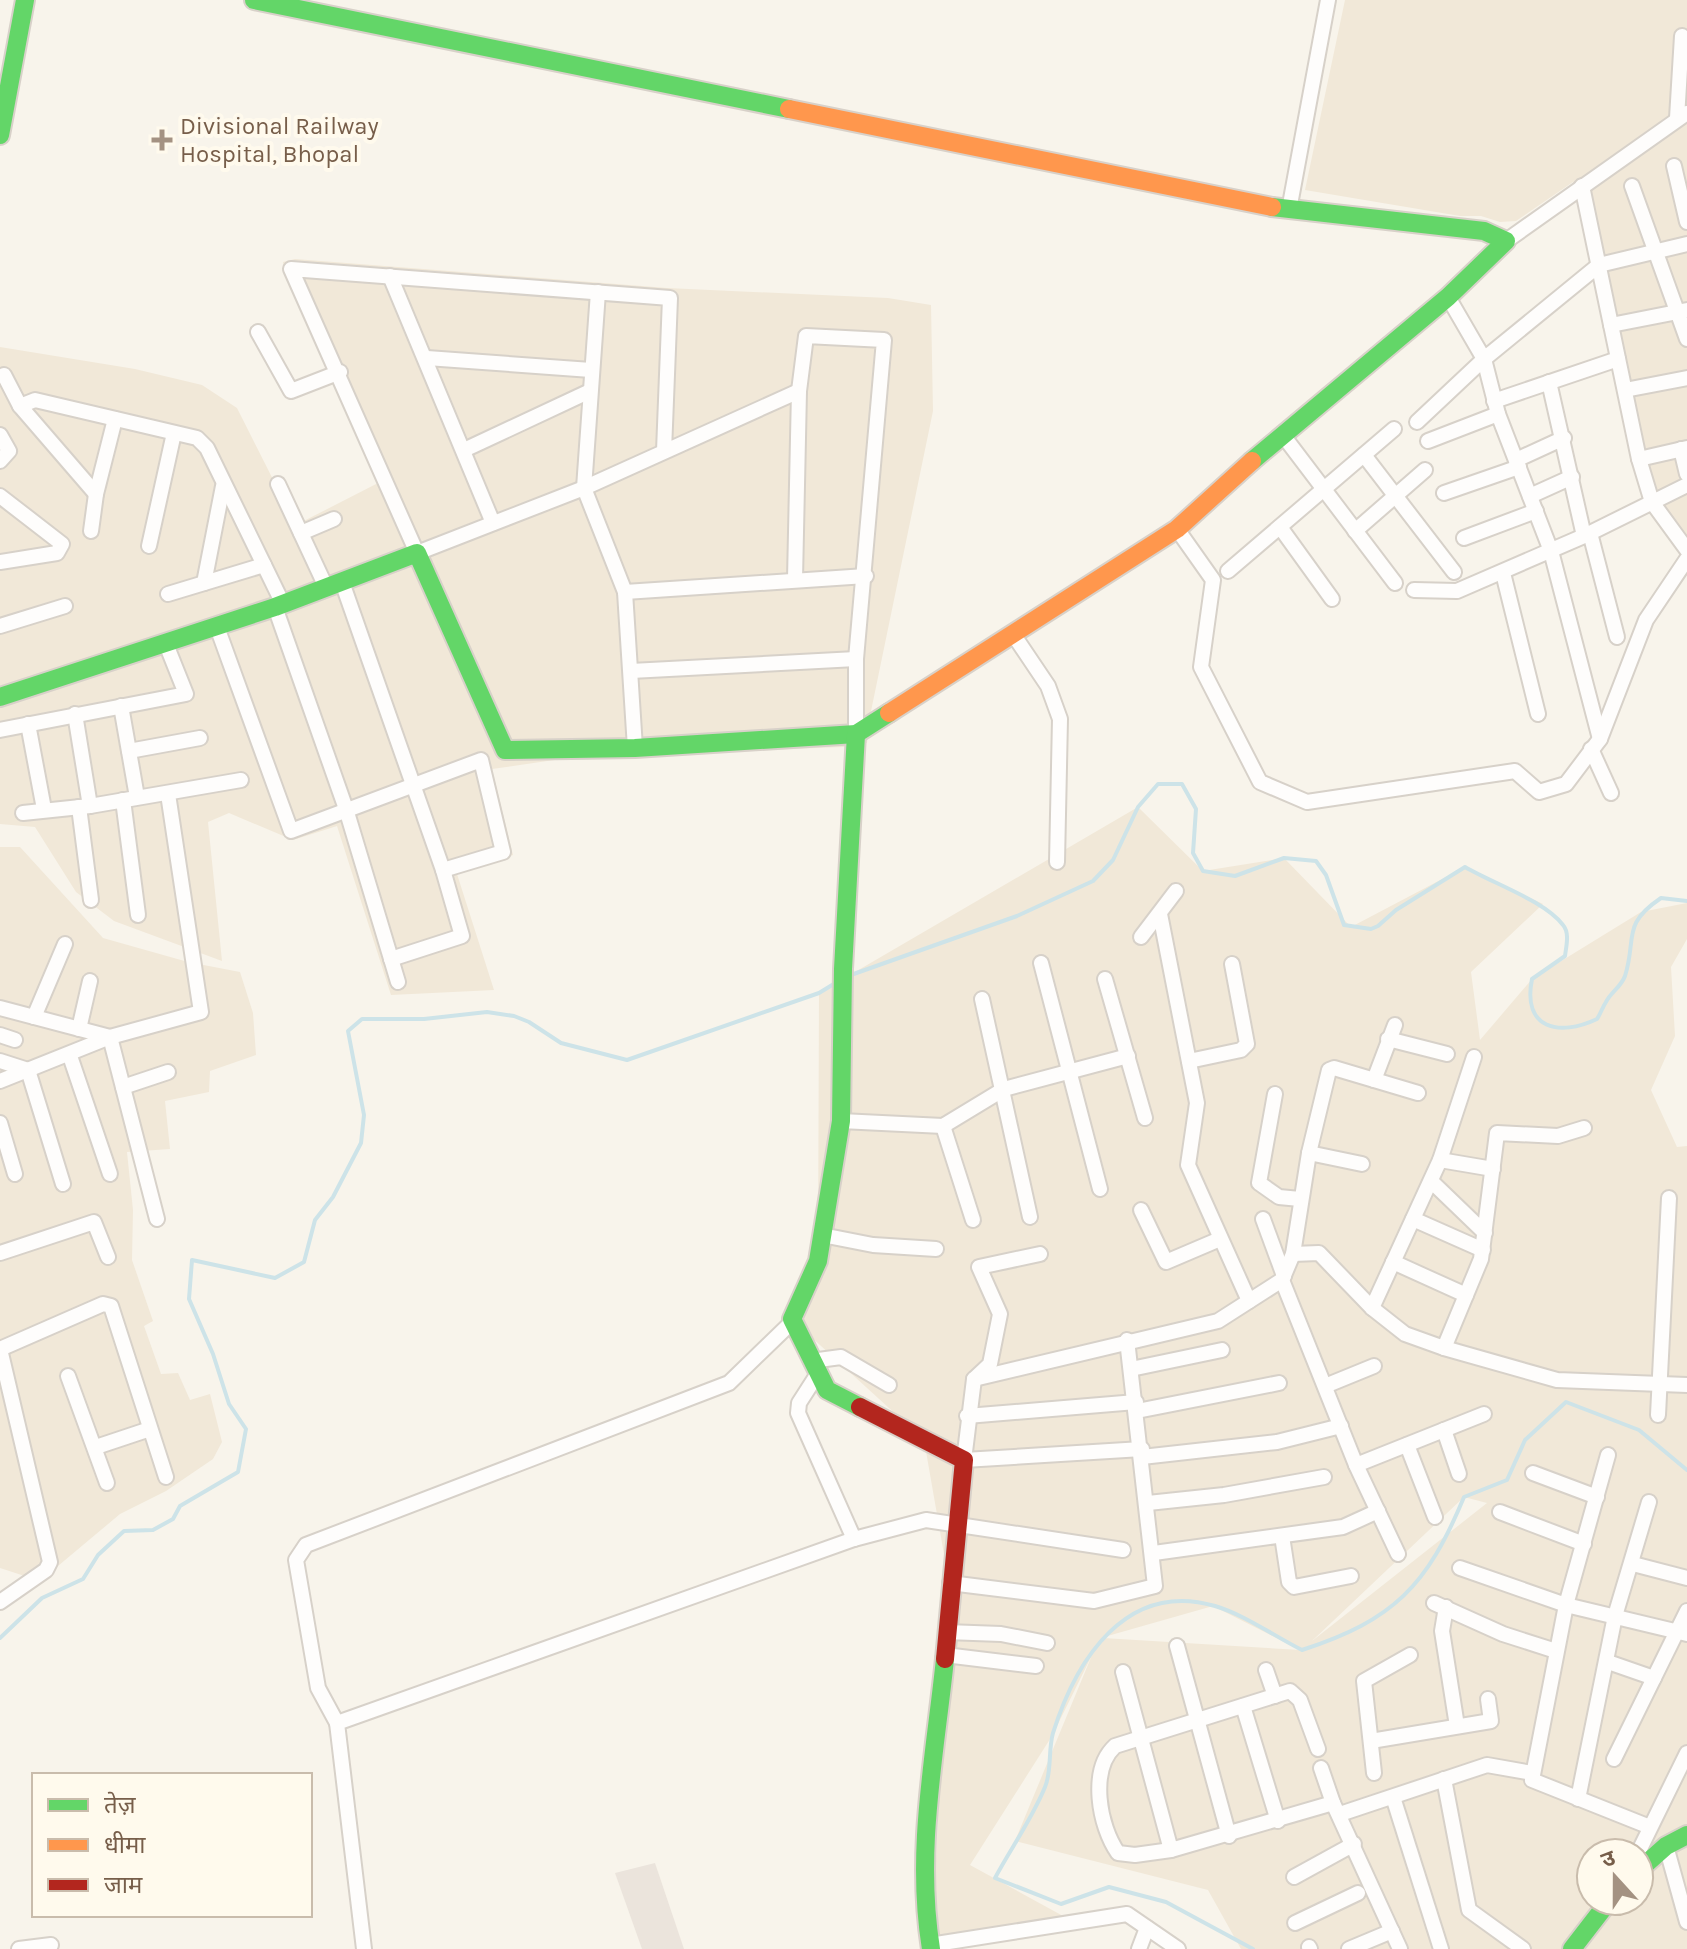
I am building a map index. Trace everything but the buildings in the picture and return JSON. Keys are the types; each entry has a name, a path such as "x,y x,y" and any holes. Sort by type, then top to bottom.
{"street":[{"path":"0,135 25,0"},
{"path":"254,0 1289,210 1484,231 1506,241"},
{"path":"1289,210 1328,0"},
{"path":"664,451 670,298 291,269 340,372 505,750 635,748 856,734 1177,529 1282,434 1448,297 1506,241 1682,110 1682,36"},
{"path":"1674,166 1685,202 1687,222"},
{"path":"1582,186 1639,459 1652,502 1680,530 1687,550"},
{"path":"1632,186 1652,250 1682,311 1687,339"},
{"path":"1417,422 1484,359 1599,265 1687,244"},
{"path":"390,276 427,358 493,523"},
{"path":"598,292 588,392 584,488 625,592 635,748"},
{"path":"1448,297 1484,359 1496,408 1551,551 1596,744 1611,793"},
{"path":"1611,325 1682,311"},
{"path":"258,332 291,391 340,372"},
{"path":"364,1949 337,1723 318,1688 296,1560 306,1545 729,1383 793,1321 818,1261 841,1121 843,969 856,734 856,659 866,576 884,340 806,336 799,391 795,579"},
{"path":"427,358 591,370"},
{"path":"1428,441 1549,382 1618,359"},
{"path":"4,375 20,406 96,494"},
{"path":"1625,390 1687,378"},
{"path":"1549,382 1587,534 1617,637"},
{"path":"0,697 217,627 417,553 584,488 799,391"},
{"path":"464,450 588,392"},
{"path":"20,406 35,400 197,438 207,448 264,565 279,605 346,809 398,982"},
{"path":"91,531 96,494 115,419"},
{"path":"1228,571 1394,429"},
{"path":"149,546 174,433"},
{"path":"1282,434 1395,583"},
{"path":"0,435 9,451 0,461"},
{"path":"1444,493 1517,463 1564,438"},
{"path":"1639,459 1684,448 1687,474"},
{"path":"1364,455 1454,572"},
{"path":"1355,531 1425,470"},
{"path":"1530,496 1572,477"},
{"path":"278,484 301,533 334,584 414,785 462,936 391,959"},
{"path":"1414,590 1457,591 1551,551 1687,485"},
{"path":"204,583 223,486"},
{"path":"0,499 62,544 57,553 0,562"},
{"path":"1464,538 1536,511"},
{"path":"301,533 334,519"},
{"path":"1280,527 1332,599"},
{"path":"1177,529 1213,580 1201,667 1260,782 1307,802 1515,771 1539,792 1566,784 1596,744 1646,620 1687,559"},
{"path":"168,594 264,565"},
{"path":"1503,573 1538,714"},
{"path":"625,592 866,576"},
{"path":"0,626 65,606"},
{"path":"217,627 291,831 481,760 503,852 443,870"},
{"path":"1013,634 1048,686 1060,719 1057,862"},
{"path":"0,730 186,694 166,644"},
{"path":"631,671 856,659"},
{"path":"121,706 129,751 138,915"},
{"path":"75,714 91,900"},
{"path":"28,724 44,809"},
{"path":"129,751 200,738"},
{"path":"23,813 85,807 241,780"},
{"path":"0,1081 70,1056 110,1037 201,1012 168,794"},
{"path":"1141,937 1176,891"},
{"path":"1160,914 1197,1103 1188,1165 1249,1301"},
{"path":"34,1017 65,944"},
{"path":"1041,963 1100,1189"},
{"path":"1189,1061 1233,1052 1247,1044 1232,964"},
{"path":"1105,979 1145,1118"},
{"path":"79,1029 90,981"},
{"path":"982,999 1030,1217"},
{"path":"0,1008 110,1037"},
{"path":"1374,1080 1395,1025"},
{"path":"110,1037 157,1219"},
{"path":"1388,1039 1447,1054"},
{"path":"70,1056 110,1174"},
{"path":"841,1121 943,1126 1004,1089 1128,1056"},
{"path":"1372,1308 1440,1160 1474,1057"},
{"path":"0,1061 28,1070"},
{"path":"974,1379 1127,1340 1218,1321 1283,1278 1293,1254 1309,1153 1329,1070 1334,1068 1418,1093"},
{"path":"28,1070 63,1184"},
{"path":"123,1087 168,1072"},
{"path":"1275,1094 1259,1183 1279,1197 1300,1199"},
{"path":"0,1123 15,1174"},
{"path":"943,1126 973,1220"},
{"path":"1444,1348 1483,1250 1497,1133 1558,1136 1584,1128"},
{"path":"1309,1153 1362,1164"},
{"path":"1440,1160 1493,1169"},
{"path":"1431,1181 1485,1233"},
{"path":"1658,1415 1669,1198"},
{"path":"1141,1210 1166,1262 1220,1239"},
{"path":"1263,1219 1356,1465 1398,1554"},
{"path":"1413,1219 1483,1250"},
{"path":"0,1253 94,1222 108,1257"},
{"path":"822,1235 873,1245 936,1249"},
{"path":"1293,1254 1319,1253 1372,1308 1405,1334 1444,1348 1557,1380 1687,1385"},
{"path":"1040,1254 979,1267 1000,1314 990,1364 974,1379 953,1527 945,1655 926,1830 925,1904 931,1947 1127,1914 1172,1947"},
{"path":"1393,1262 1466,1295"},
{"path":"4,1596 46,1570 50,1562 0,1349 108,1304 166,1477"},
{"path":"793,1321 827,1390 964,1460 1142,1453 1277,1442 1341,1426"},
{"path":"950,1583 1102,1600 1155,1586 1154,1553 1127,1340"},
{"path":"1131,1369 1222,1350"},
{"path":"854,1539 798,1413 799,1403 814,1368 841,1357 889,1385"},
{"path":"1325,1386 1374,1366"},
{"path":"68,1376 107,1483"},
{"path":"967,1416 1136,1407 1279,1383"},
{"path":"1356,1465 1484,1414"},
{"path":"96,1447 150,1429"},
{"path":"1444,1430 1459,1474"},
{"path":"1407,1445 1435,1517"},
{"path":"1608,1455 1566,1605 1532,1773 1535,1783 1650,1827"},
{"path":"1533,1473 1597,1497"},
{"path":"1148,1503 1224,1495 1324,1477"},
{"path":"1578,1799 1615,1616 1649,1502"},
{"path":"1154,1553 1343,1527 1378,1511"},
{"path":"1500,1512 1584,1544"},
{"path":"337,1723 854,1539 926,1520 953,1527 1123,1550"},
{"path":"1282,1536 1291,1585 1351,1576"},
{"path":"1633,1564 1687,1578"},
{"path":"1460,1568 1566,1605 1682,1632"},
{"path":"1457,1726 1440,1605 1503,1634 1556,1651"},
{"path":"1614,1759 1654,1678 1682,1632 1687,1611"},
{"path":"946,1632 1001,1634 1047,1643"},
{"path":"1177,1646 1229,1836"},
{"path":"945,1655 1036,1666"},
{"path":"1374,1773 1364,1681 1410,1655"},
{"path":"1608,1662 1654,1678"},
{"path":"1266,1670 1275,1696"},
{"path":"1123,1672 1171,1850"},
{"path":"1318,1749 1296,1694 1290,1691 1115,1746 1104,1756 1098,1785 1110,1843 1118,1853 1135,1855 1171,1850 1278,1821 1393,1797 1487,1765 1532,1773"},
{"path":"1371,1741 1491,1721 1488,1699"},
{"path":"1243,1706 1278,1821"},
{"path":"1645,1837 1687,1753"},
{"path":"1321,1768 1336,1809 1371,1879 1400,1949"},
{"path":"1444,1779 1469,1910 1523,1949"},
{"path":"1393,1797 1441,1949"},
{"path":"1655,1856 1687,1835"},
{"path":"1294,1877 1354,1844"},
{"path":"1666,1846 1687,1922"},
{"path":"1295,1923 1361,1899 1356,1885 1371,1879"},
{"path":"1572,1949 1597,1917"},
{"path":"1139,1949 1147,1928"},
{"path":"1349,1949 1392,1931"},
{"path":"19,1949 51,1945"}],"shaded area":[{"path":"1345,0 1687,0 1687,549 1646,504 1573,182 1516,221 1500,222 1481,216 1460,216 1305,190"},
{"path":"295,259 667,288 888,298 931,305 933,411 867,743 843,747 575,757 492,769 513,855 457,874 494,990 391,995 337,826 293,840 229,813 208,822 222,961 114,921 76,892 35,827 0,824 0,347 135,369 202,385 237,408 296,525 380,482 284,273 283,262"},
{"path":"1138,807 1203,871 1284,858 1351,927 1465,867 1543,904 1471,972 1480,1040 1532,979 1641,912 1687,903 1687,939 1671,967 1675,1036 1651,1090 1677,1147 1687,1146 1687,1949 1241,1949 1208,1890 1015,1841 1092,1655 1052,1736 970,1865 1074,1922 932,1944 949,1583 924,1440 798,1325 818,1259 819,993","holes":["1464,1497 1487,1503 1312,1641","1213,1606 1300,1650 1103,1638 1104,1637"]},
{"path":"0,847 20,847 103,938 188,962 240,972 253,1013 256,1055 210,1071 209,1092 165,1101 170,1149 127,1152 133,1210 132,1260 153,1321 144,1326 161,1374 178,1373 190,1400 210,1394 222,1442 213,1459 166,1491 120,1514 40,1581 0,1568"},
{"path":"655,1863 684,1949 642,1949 615,1873"}],"waterway":[{"path":"848,976 1017,916 1093,881 1113,860 1138,807 1158,784 1182,784 1196,809 1193,853 1203,871 1235,876 1284,858 1316,861 1326,875 1344,925 1371,929 1378,926 1396,910 1465,867 1544,908 1563,925 1567,940 1565,956 1532,979 1530,996 1538,1018 1557,1027 1597,1019 1608,998 1623,980 1632,933 1640,916 1648,908 1661,898 1687,901"},
{"path":"0,1638 42,1598 83,1579 98,1555 124,1531 153,1530 173,1519 180,1506 238,1472 246,1429 229,1404 213,1354 189,1299 192,1260 275,1278 304,1262 315,1220 333,1197 361,1143 364,1115 348,1031 362,1019 424,1019 487,1012 514,1016 561,1043 627,1060 819,993 837,982"},
{"path":"1253,1949 1166,1902 1109,1887 1061,1904 995,1878 1045,1787 1053,1733 1063,1706 1091,1654 1109,1632 1131,1616 1155,1605 1183,1601 1226,1610 1302,1650 1361,1626 1404,1596 1436,1554 1464,1497 1507,1480 1525,1440 1566,1402 1639,1430 1687,1470"}],"traffic: fast":[{"path":"0,135 25,0"},
{"path":"254,0 789,109"},
{"path":"1252,461 1448,297 1506,241 1484,231 1272,207"},
{"path":"0,697 275,607 417,553 505,750 635,748 856,734 889,713"},
{"path":"856,734 843,969 841,1121 818,1261 792,1319 827,1390 860,1407"},
{"path":"931,1949 925,1876 926,1840 945,1659"},
{"path":"1655,1856 1687,1835"},
{"path":"1572,1949 1597,1917"}],"traffic: slow":[{"path":"789,109 1272,207"},
{"path":"889,713 1177,529 1252,461"}],"traffic: jam":[{"path":"860,1407 964,1460 945,1659"}],"place":[{"name":"Divisional Railway Hospital, Bhopal","path":"162,140"}]}
